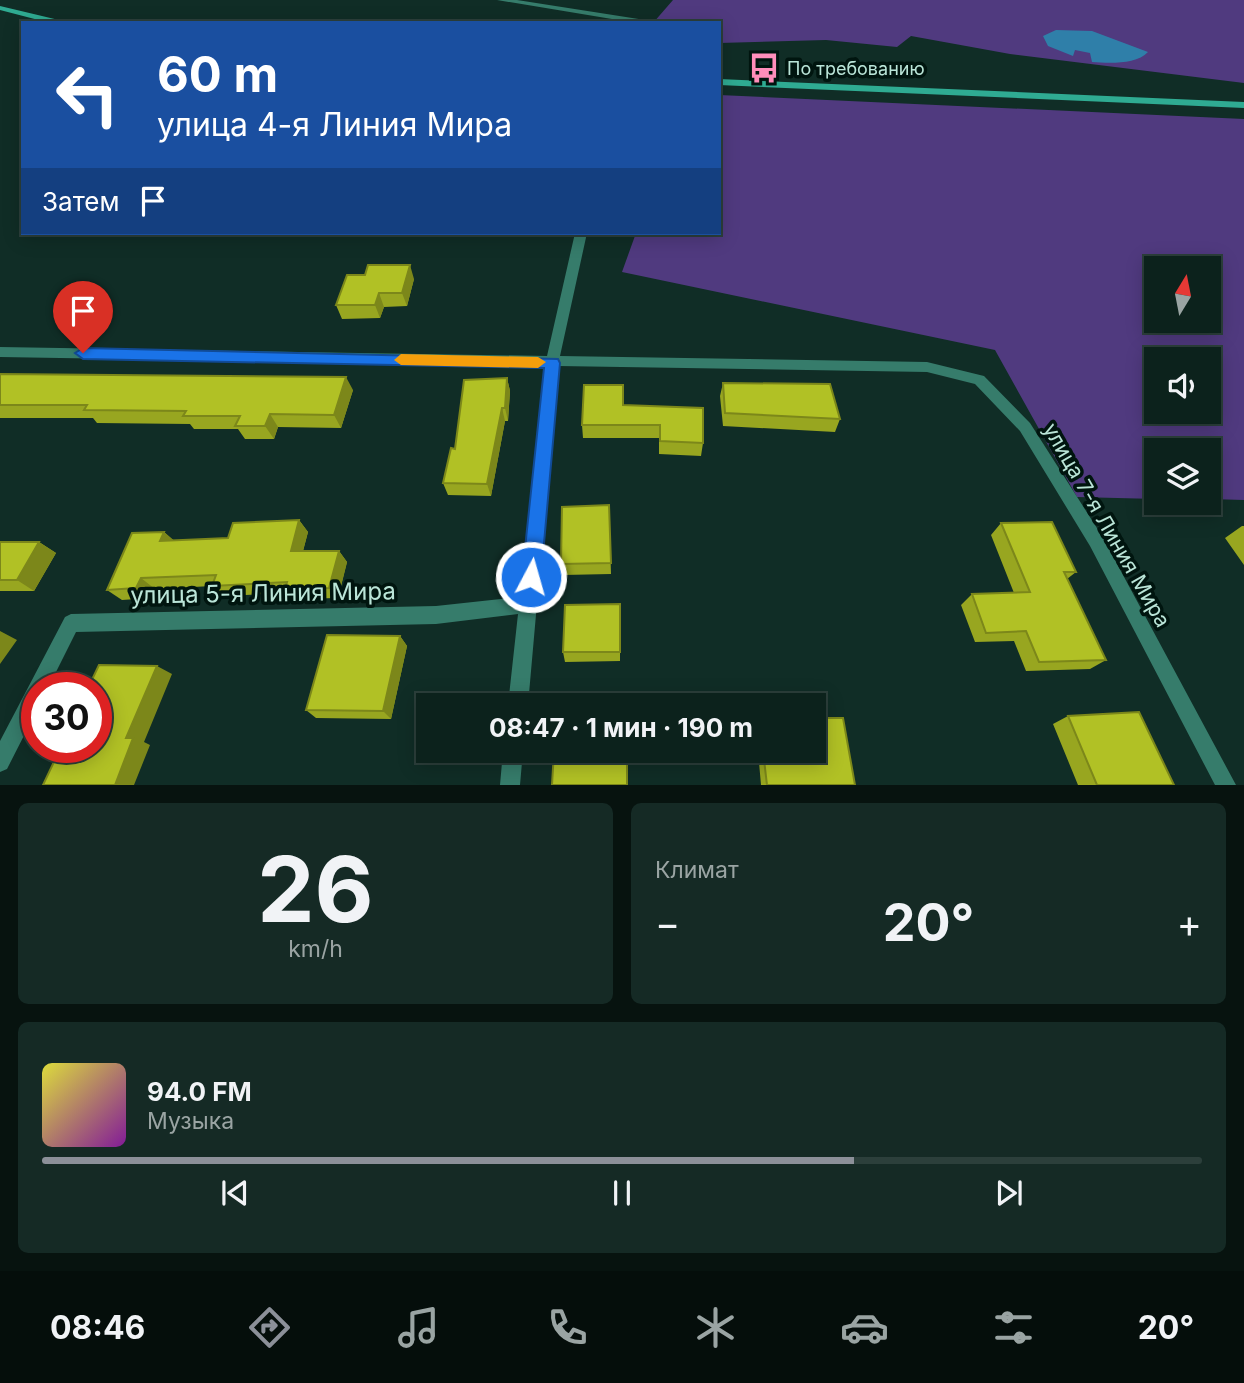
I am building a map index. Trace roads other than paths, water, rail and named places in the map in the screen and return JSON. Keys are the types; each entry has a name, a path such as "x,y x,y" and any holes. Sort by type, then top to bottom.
{"main road":[{"path":"0,8 53,21"},
{"path":"721,82 1244,106"}],"street":[{"path":"501,0 641,21"},
{"path":"519,693 552,363 581,235"},
{"name":"улица 7-я Линия Мира","path":"0,352 927,367 979,380 1025,427 1096,541 1226,785"},
{"name":"улица 5-я Линия Мира","path":"46,672 71,623 436,615 529,604"},
{"name":"улица 5-я Линия Мира","path":"0,762 21,721"},
{"path":"510,785 512,763"}],"water":[{"path":"1056,30 1092,31 1148,52 1129,61 1092,62 1090,53 1075,50 1073,56 1048,46 1043,36"}],"place":[{"name":"По требованию","path":"764,68"}]}
